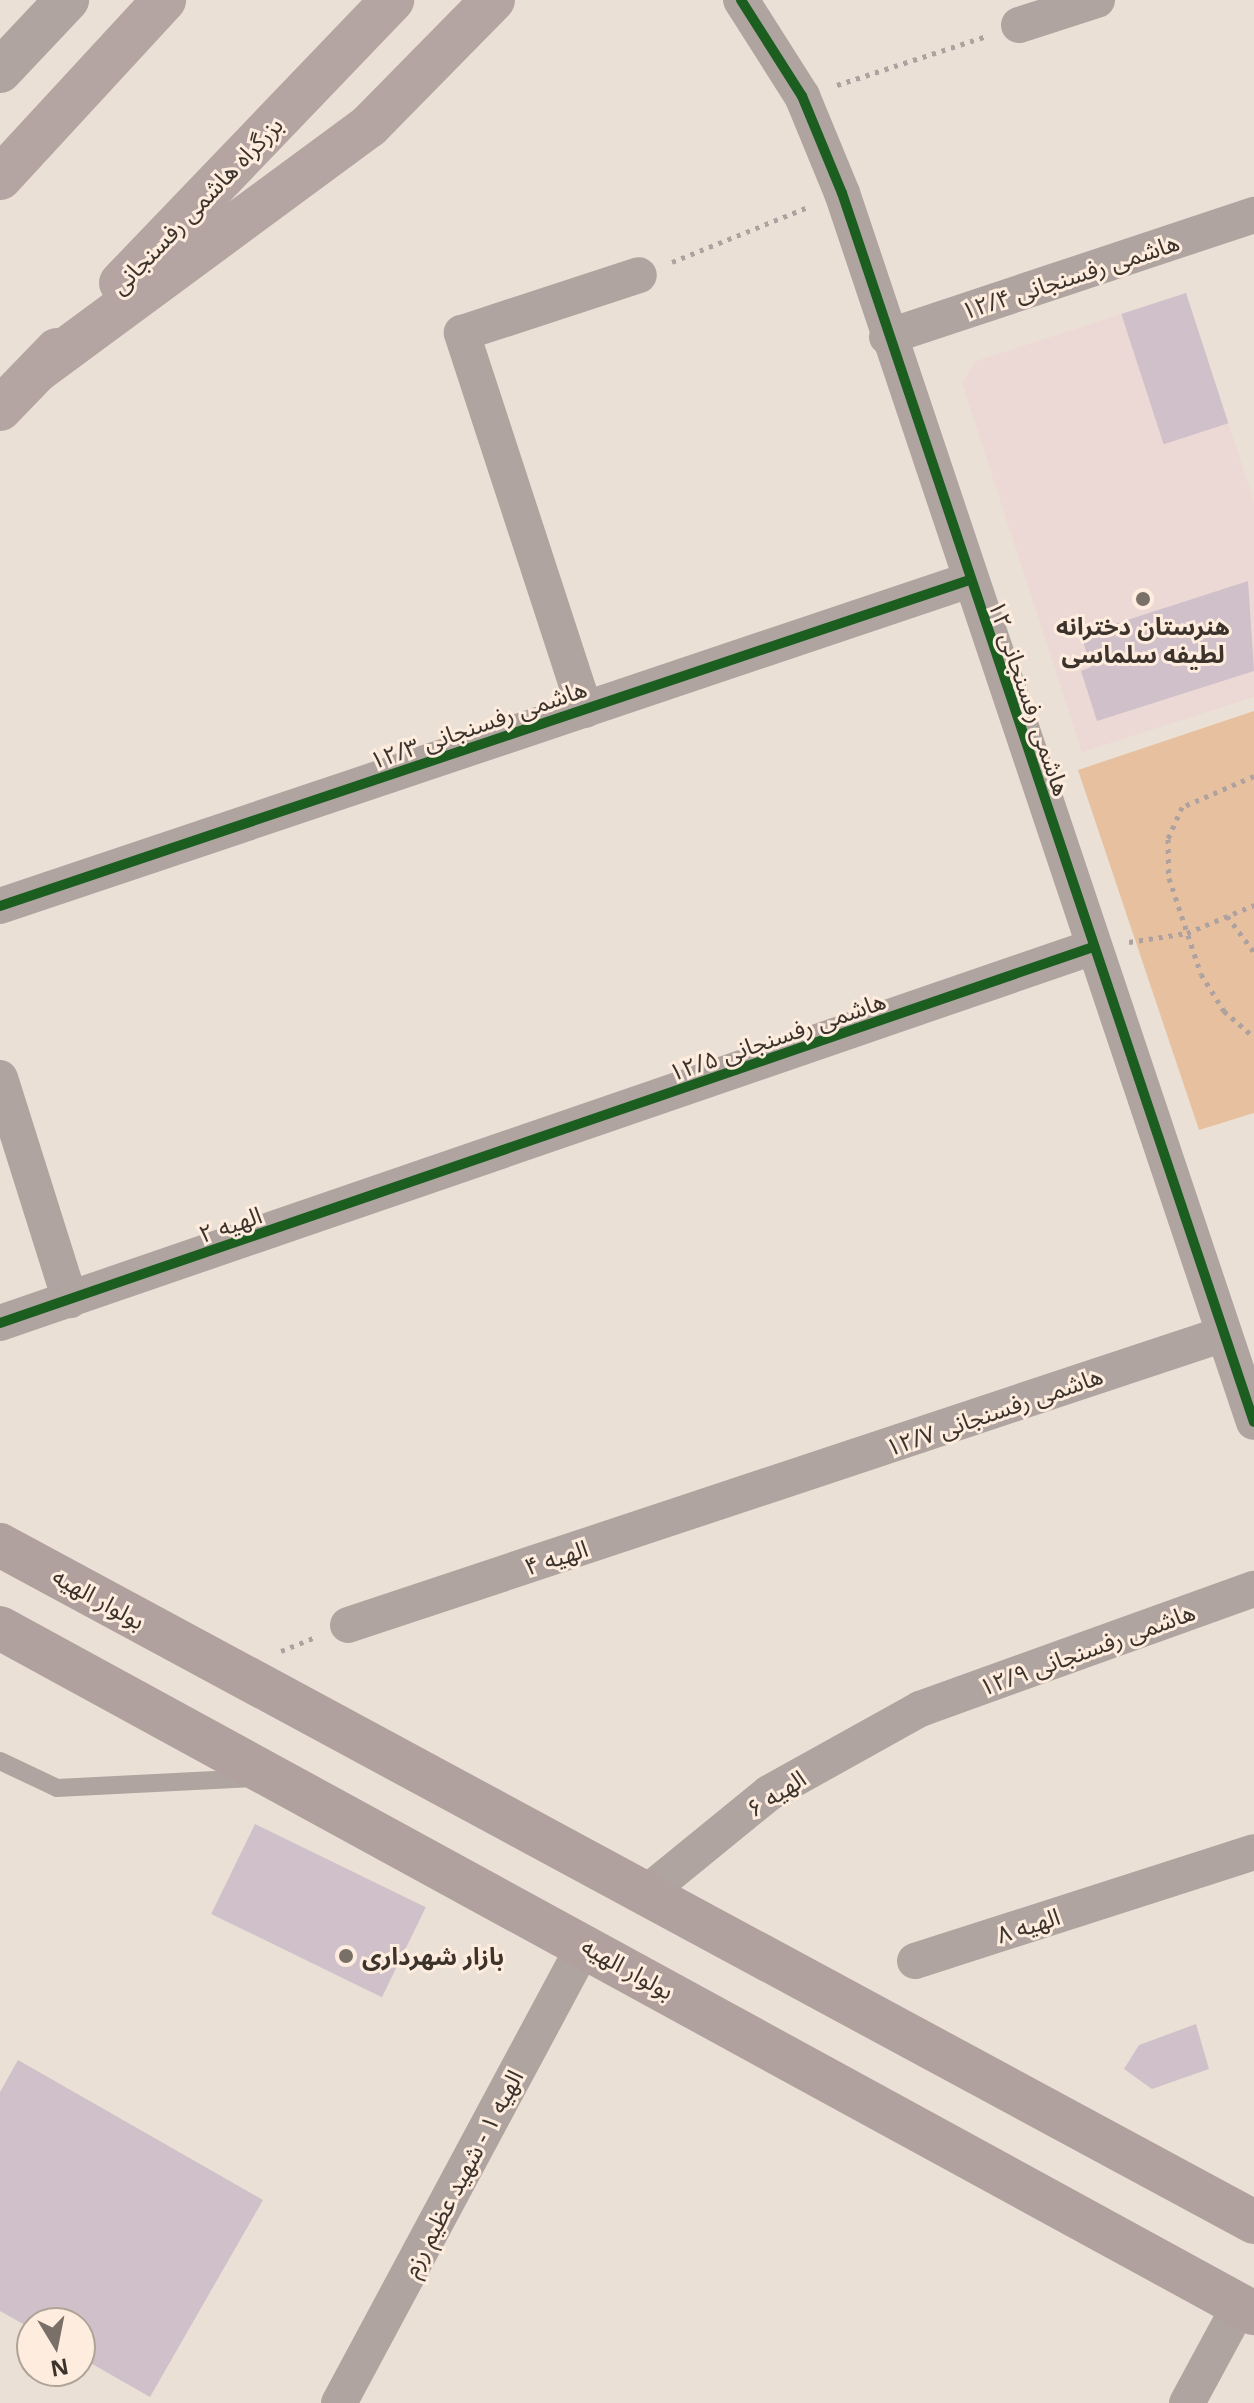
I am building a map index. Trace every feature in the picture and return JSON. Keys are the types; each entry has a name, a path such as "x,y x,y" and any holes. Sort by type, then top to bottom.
{"highway":[{"path":"0,178 164,0"},
{"name":"بزرگراه هاشمی رفسنجانی","path":"0,409 392,0"},
{"path":"38,370 369,126 493,0"}],"main road":[{"name":"بولوار الهیه","path":"0,1545 1254,2222"},
{"name":"بولوار الهیه","path":"0,1628 585,1944 1247,2309"}],"street":[{"path":"0,71 67,0"},
{"name":"هاشمی رفسنجانی ۱۲","path":"741,0 802,96 842,193 887,337 1254,1422"},
{"path":"1019,25 1097,0"},
{"name":"هاشمی رفسنجانی ۱۲/۴","path":"887,337 1254,215"},
{"path":"585,710 462,333 639,275"},
{"name":"هاشمی رفسنجانی ۱۲/۳","path":"0,906 969,580"},
{"name":"هاشمی رفسنجانی ۱۲/۵","path":"474,1163 1093,947"},
{"path":"1,1084 70,1300"},
{"name":"الهیه ۲","path":"0,1323 474,1163"},
{"name":"هاشمی رفسنجانی ۱۲/۷","path":"763,1489 1224,1334"},
{"name":"الهیه ۴","path":"348,1625 763,1489"},
{"name":"هاشمی رفسنجانی ۱۲/۹","path":"920,1709 1254,1589"},
{"name":"الهیه ۶","path":"644,1895 769,1793 920,1709"},
{"name":"الهیه ۸","path":"915,1961 1254,1852"},
{"name":"الهیه ۱ - شهید عظیم رزم","path":"339,2403 585,1944"},
{"path":"1187,2403 1247,2309"}],"lane":[{"path":"0,1761 57,1788 273,1777"}],"path":[{"path":"802,96 1019,25"},
{"path":"639,275 842,193"},
{"path":"1254,776 1182,807 1168,839 1169,878 1187,933 1224,1011 1254,1037"},
{"path":"1093,947 1187,933 1254,905"},
{"path":"1227,916 1254,952"},
{"path":"231,1671 348,1625"}],"shaded area":[{"name":"هنرستان دخترانه لطیفه سلماسی","path":"1186,293 1254,502 1254,697 1082,752 962,383 976,361"},
{"path":"1254,711 1254,1113 1199,1130 1078,770"}],"building":[{"path":"1186,293 1228,423 1164,444 1121,314"},
{"path":"1248,581 1254,671 1097,721 1081,671 1091,667 1081,635"},
{"name":"بازار شهرداری","path":"255,1824 426,1907 382,1997 211,1914"},
{"path":"1196,2024 1209,2069 1152,2089 1124,2069 1139,2045"},
{"path":"18,2060 263,2200 150,2397 96,2366 96,2307 16,2307 16,2320 0,2311 0,2092"}],"cycle path":[{"path":"741,0 802,96 842,193 1254,1422"},
{"path":"0,906 969,580"},
{"path":"0,1323 1093,947"}],"place":[{"name":"هنرستان دخترانه لطیفه سلماسی","path":"1143,599"},
{"name":"بازار شهرداری","path":"346,1956"}]}
